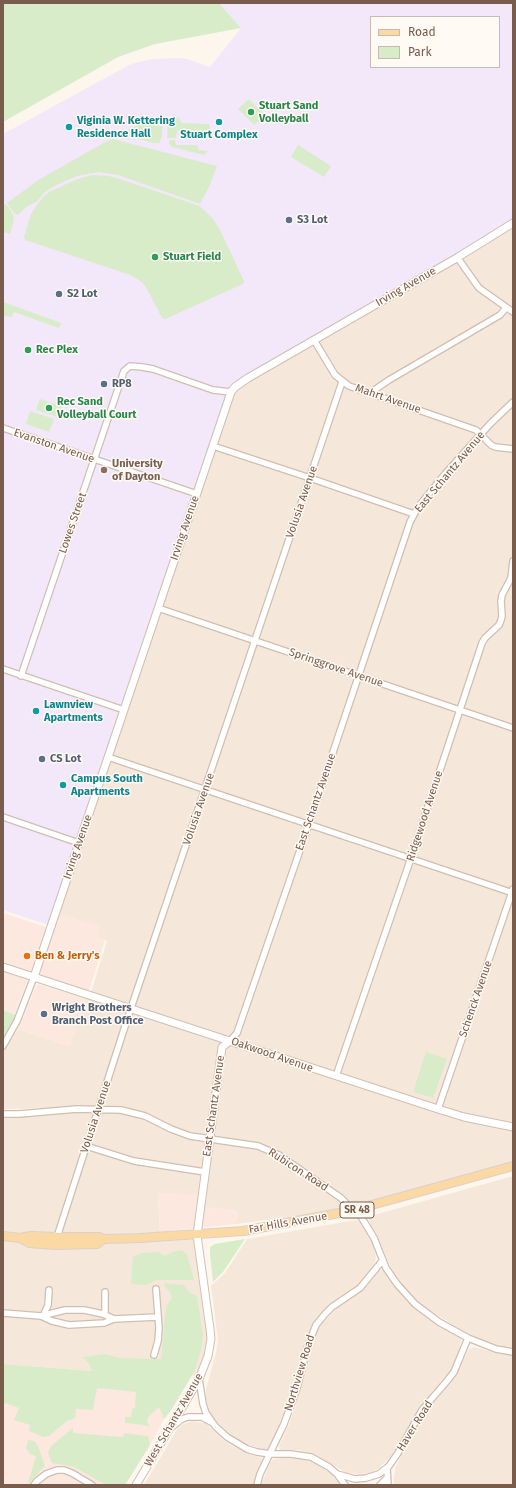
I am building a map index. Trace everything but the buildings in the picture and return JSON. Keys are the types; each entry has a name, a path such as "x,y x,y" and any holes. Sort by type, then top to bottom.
{"main road":[{"name":"Far Hills Avenue","path":"3,1236 20,1238 31,1236 99,1237 104,1239 197,1235 243,1231 354,1211 513,1166"},
{"name":"Far Hills Avenue","path":"20,1238 29,1243 55,1245 97,1244 104,1239"}],"street":[{"name":"Irving Avenue","path":"34,977 231,392 235,387 248,378 513,223"},
{"path":"457,257 479,288 513,312"},
{"path":"370,393 389,380 490,322 500,315 506,308"},
{"name":"Mahrt Avenue","path":"314,340 335,376 349,386 476,430 481,434"},
{"name":"Lowes Street","path":"22,676 124,370 130,366 153,369 213,390 231,392"},
{"name":"Volusia Avenue","path":"57,1237 131,1009 342,382"},
{"name":"East Schantz Avenue","path":"197,1235 222,1048 237,1033 398,556 414,514 445,474 481,434 513,402"},
{"name":"Evanston Avenue","path":"3,428 197,494"},
{"path":"481,434 491,445 495,447 513,449"},
{"path":"213,446 414,514"},
{"name":"Ridgewood Avenue","path":"336,1076 411,858 482,643 499,625 501,620 502,616 500,601 511,578 513,561"},
{"name":"Springgrove Avenue","path":"158,608 513,728"},
{"path":"3,669 124,710"},
{"path":"108,757 513,891"},
{"path":"3,817 79,842"},
{"name":"Schenck Avenue","path":"438,1109 513,891"},
{"name":"Oakwood Avenue","path":"3,966 438,1109 464,1117 513,1128"},
{"path":"3,1046 22,1008 34,977"},
{"name":"Rubicon Road","path":"3,1114 77,1109 121,1110 145,1116 182,1133 245,1143 269,1150 341,1198 354,1211 374,1238 383,1260 397,1284 415,1304 439,1322 468,1338 489,1347 513,1352"},
{"path":"86,1146 134,1161 205,1172"},
{"name":"West Schantz Avenue","path":"136,1485 198,1380 207,1360 211,1339 197,1235"},
{"name":"Northview Road","path":"257,1485 260,1474 283,1426 291,1405 307,1347 317,1324 332,1307 360,1288 383,1260"},
{"path":"154,1355 158,1341 159,1328 156,1289"},
{"path":"43,1315 48,1305 49,1290"},
{"path":"105,1292 106,1315"},
{"path":"3,1313 43,1315 65,1310 84,1310 106,1315 114,1319"},
{"path":"43,1315 52,1321 69,1325 104,1323 114,1319 157,1317"},
{"name":"Haver Road","path":"337,1474 355,1479 366,1478 379,1474 387,1468 401,1448 422,1410 454,1372 468,1338"},
{"path":"198,1380 205,1410 213,1424"},
{"path":"167,1432 175,1424 188,1417 202,1417 237,1444 252,1450 270,1454 291,1454 311,1458 324,1464 337,1474 345,1485"},
{"path":"387,1468 388,1485"},
{"path":"34,1485 46,1474 57,1470 64,1470 72,1473 92,1485"},
{"path":"380,1485 387,1478"}],"shaded area":[{"name":"University of Dayton","path":"219,3 513,3 513,223 235,387 51,926 3,910 3,134 127,66 138,62 153,59 178,58 187,59 210,67 241,28"},
{"path":"513,228 513,1162 352,1209 236,1224 237,1211 203,1207 158,1193 160,1232 59,1237 206,791 343,384 374,393 501,316 508,307 478,282 461,257"},
{"path":"457,259 478,289 504,308 369,390 350,385 342,379 309,475 216,445 230,401 236,389"},
{"path":"214,449 307,479 130,1006 91,992 107,941 97,937 59,914"},
{"path":"3,913 46,927 31,972 3,963"},
{"path":"59,914 100,926 97,937 105,940 89,991 39,975"},
{"path":"3,971 28,979 15,1014 3,1010"},
{"path":"37,984 85,998 70,1046 18,1029"},
{"path":"85,998 128,1011 96,1107 3,1109 3,1052 18,1029 70,1046"},
{"path":"75,1112 95,1113 54,1236 3,1232 3,1117"},
{"path":"513,1176 513,1348 494,1345 465,1332 414,1299 393,1272 369,1219 374,1215"},
{"path":"158,1193 205,1195 203,1207 237,1211 236,1224 160,1232"},
{"path":"356,1220 360,1222 366,1230 373,1244 376,1256 372,1270 362,1282 330,1305 322,1313 310,1331 304,1347 294,1386 268,1450 248,1445 229,1433 215,1420 210,1412 206,1399 206,1389 218,1340 211,1286 225,1273 247,1239"},
{"path":"194,1236 207,1319 208,1343 203,1362 197,1376 92,1371 3,1364 3,1237 58,1242"},
{"path":"379,1271 385,1271 398,1291 415,1309 461,1338 459,1353 450,1372 420,1408 391,1456 378,1469 370,1473 347,1473 312,1453 299,1450 280,1450 279,1446 290,1422 301,1387 310,1345 319,1327 337,1308 360,1292"},
{"path":"474,1347 497,1353 513,1355 513,1485 394,1485 396,1466 417,1425 427,1410 456,1375 469,1349"},
{"path":"105,1354 120,1358 146,1359 164,1419 125,1485 3,1485 3,1408 5,1403 92,1371 83,1357"},
{"path":"192,1421 205,1423 223,1440 232,1446 263,1459 253,1485 144,1485 178,1428"},
{"path":"300,1458 317,1464 329,1472 341,1485 261,1485 271,1461 274,1459"}],"green space":[{"path":"3,3 219,3 241,28 155,44 118,57 3,122"},
{"name":"Stuart Sand Volleyball","path":"249,99 265,115 254,125 238,109"},
{"path":"158,117 162,123 162,137 159,143 153,143 124,135 125,131 146,120"},
{"path":"172,117 178,117 181,123 209,124 211,131 177,131 176,138 167,138 168,122"},
{"path":"113,139 217,166 209,187 200,204 118,175 99,172 77,176 54,186 44,193 36,202 26,207 18,215 14,213 7,203 40,179"},
{"path":"169,140 175,140 176,145 197,145 199,150 208,151 204,155 172,147 169,144"},
{"path":"298,145 331,166 324,177 291,157"},
{"name":"Stuart Field","path":"92,175 117,178 202,208 213,219 220,230 244,281 243,284 165,319 162,318 142,282 130,275 25,240 24,237 31,214 43,197 51,191 75,180"},
{"path":"6,204 13,214 14,219 10,234 3,232 3,205"},
{"path":"3,302 61,323 59,328 14,312 12,317 3,316"},
{"name":"Rec Sand Volleyball Court","path":"40,399 62,406 58,417 36,410"},
{"path":"30,411 54,419 49,432 26,424"},
{"path":"3,1010 19,1016 3,1046"},
{"path":"426,1052 447,1059 433,1098 413,1092"},
{"path":"245,1239 223,1272 213,1282 210,1247 215,1244"},
{"path":"181,1250 187,1254 194,1280 156,1280 146,1285 131,1284 133,1257 142,1253 158,1252 165,1256 172,1252"},
{"path":"164,1283 184,1285 189,1292 197,1296 203,1336 200,1354 194,1372 170,1412 164,1419 159,1407 148,1417 147,1422 150,1427 125,1423 125,1417 131,1417 132,1409 135,1408 136,1392 97,1388 93,1410 76,1409 75,1418 67,1421 49,1436 43,1437 29,1431 30,1425 14,1420 19,1408 5,1403 3,1408 3,1364 92,1371 89,1364 83,1357 105,1354 120,1358 161,1359 166,1307 172,1298"},
{"path":"73,1428 73,1433 123,1437 124,1433 148,1436 150,1445 125,1485 106,1485 74,1467 52,1463 48,1453 51,1446"},
{"path":"28,1440 34,1441 38,1446 45,1466 29,1483 36,1456 30,1454 26,1448"}],"place":[{"name":"Stuart Sand Volleyball","path":"251,112"},
{"name":"Stuart Complex","path":"219,122"},
{"name":"Viginia W. Kettering Residence Hall","path":"69,127"},
{"name":"S3 Lot","path":"289,220"},
{"name":"Stuart Field","path":"155,257"},
{"name":"S2 Lot","path":"59,294"},
{"name":"Rec Plex","path":"28,350"},
{"name":"RP8","path":"104,384"},
{"name":"Rec Sand Volleyball Court","path":"49,408"},
{"name":"University of Dayton","path":"104,470"},
{"name":"Lawnview Apartments","path":"36,711"},
{"name":"CS Lot","path":"42,759"},
{"name":"Campus South Apartments","path":"63,785"},
{"name":"Ben & Jerry's","path":"27,956"},
{"name":"Wright Brothers Branch Post Office","path":"44,1014"}]}
